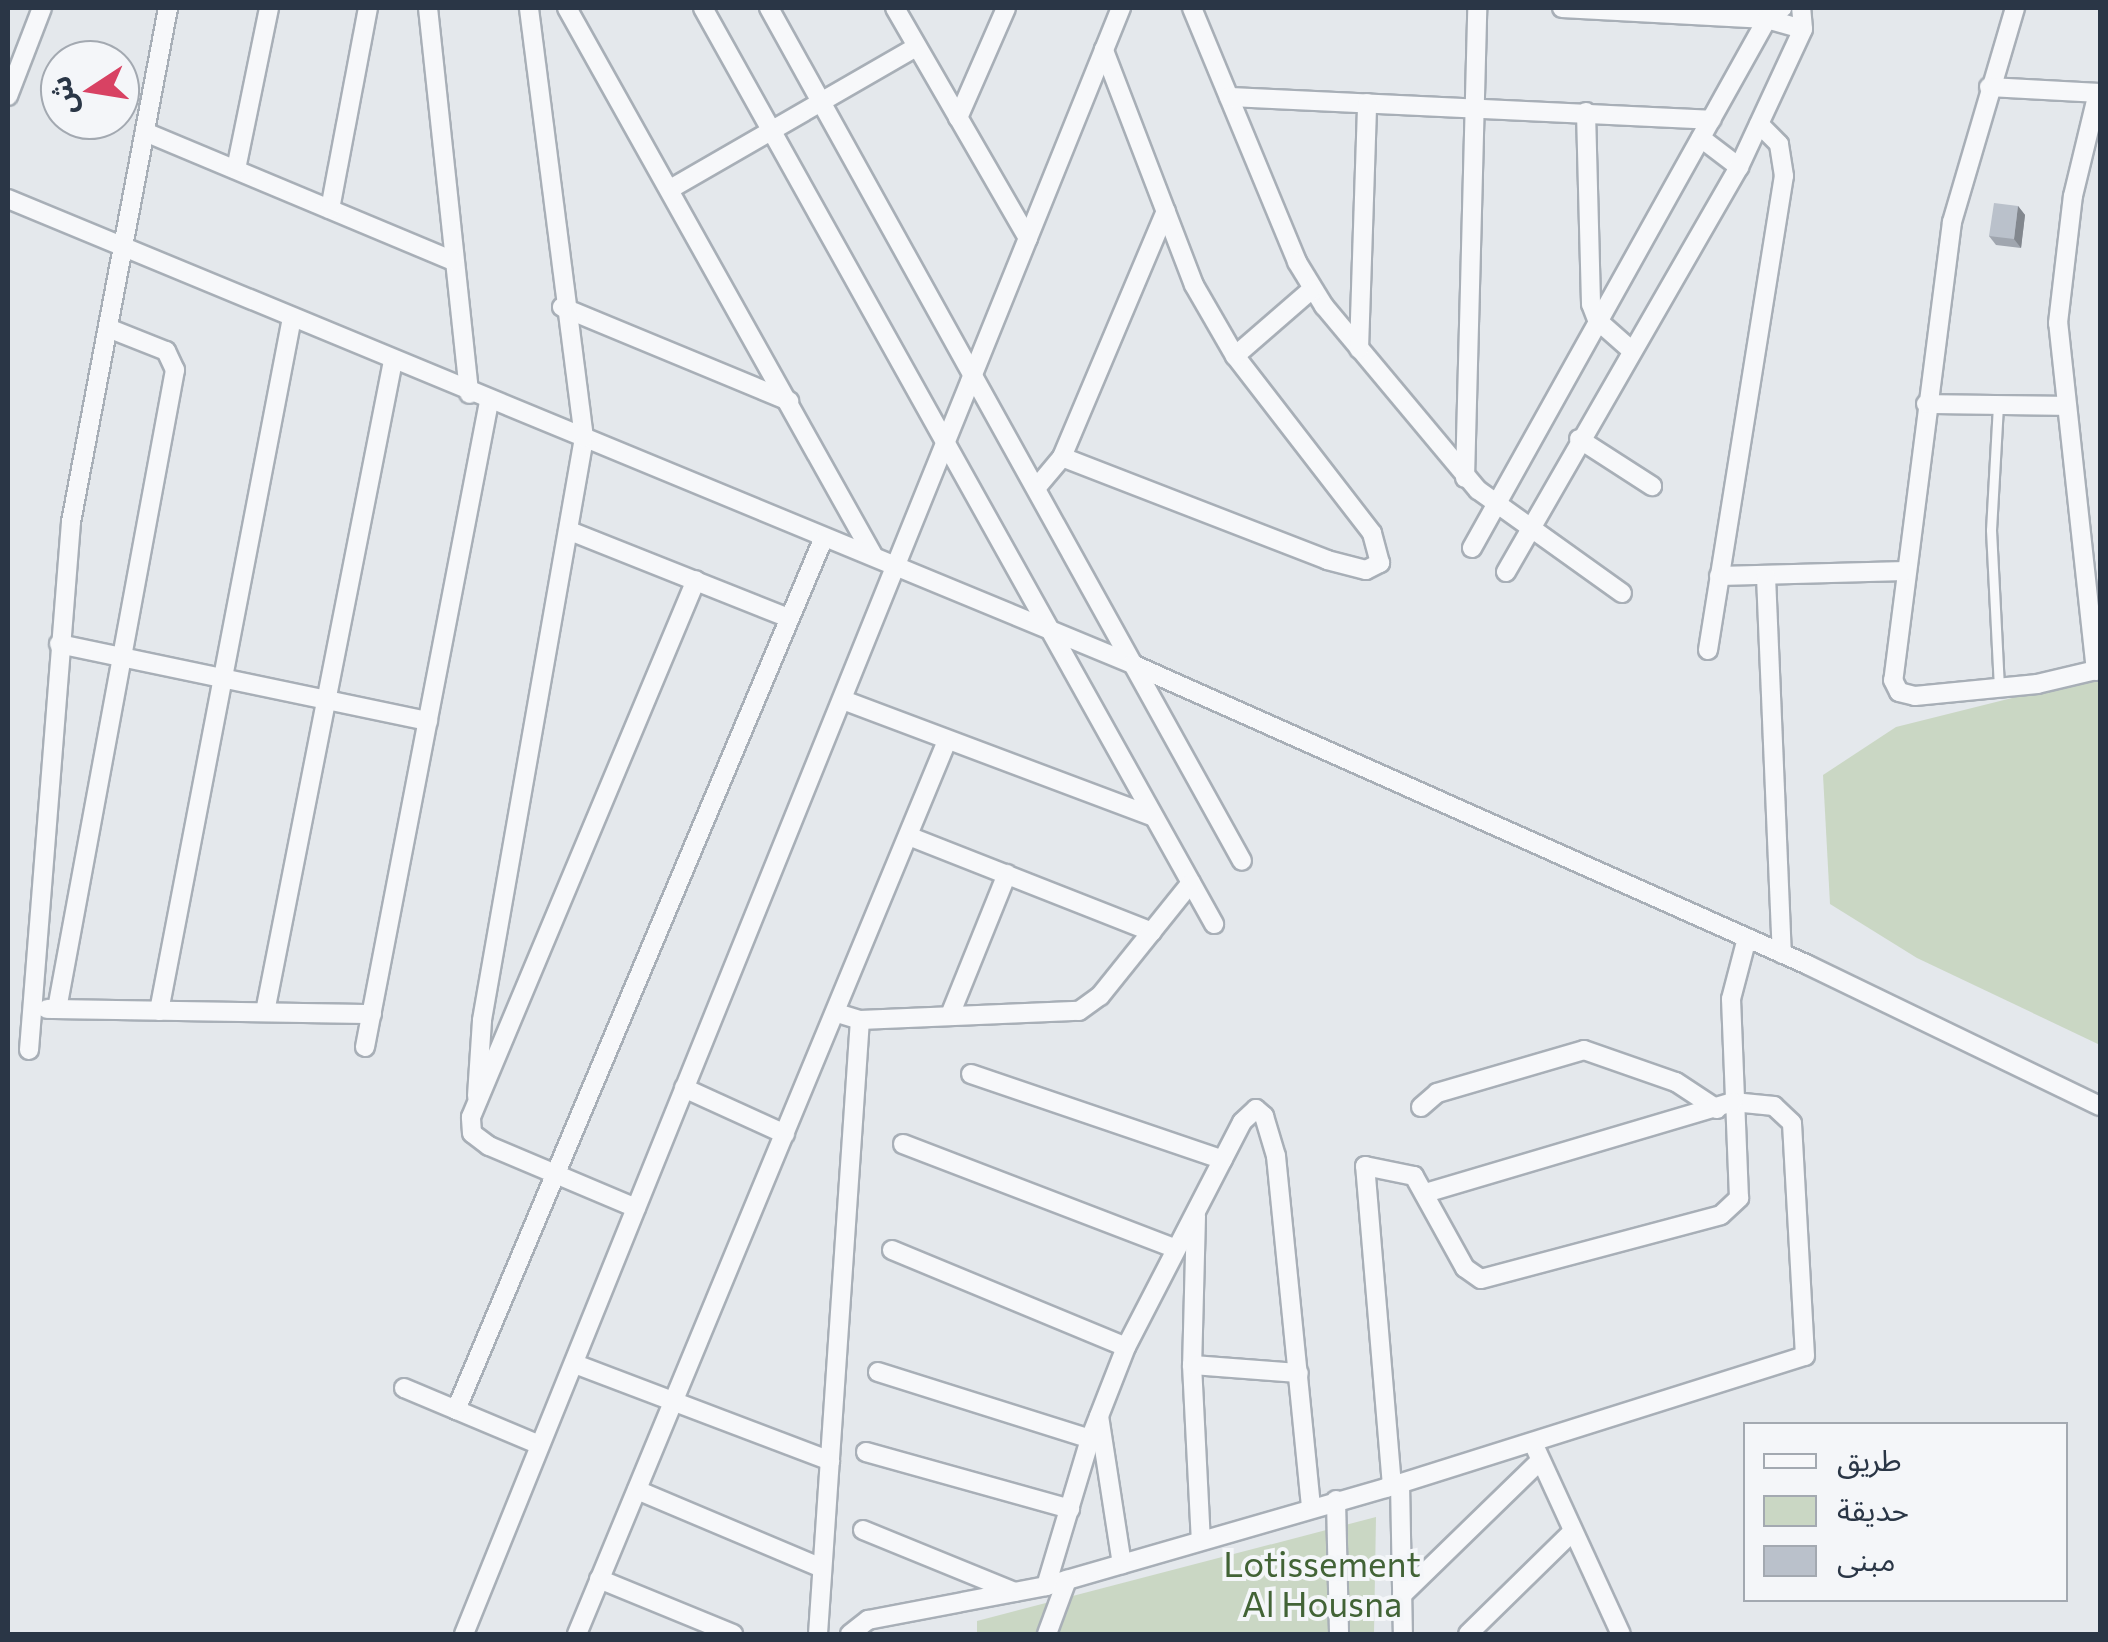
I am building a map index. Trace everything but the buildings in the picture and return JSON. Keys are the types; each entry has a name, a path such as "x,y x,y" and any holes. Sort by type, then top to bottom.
{"street":[{"path":"8,96 42,8"},
{"path":"29,1050 71,522 168,8"},
{"path":"236,169 268,8"},
{"path":"330,209 368,8"},
{"path":"428,8 469,394"},
{"path":"528,8 562,307 584,438 493,949 477,1096 470,1126 475,1138 636,1208"},
{"path":"567,8 672,188 873,556"},
{"path":"703,8 1214,924"},
{"path":"768,8 1242,861"},
{"path":"894,8 1028,238"},
{"path":"958,118 1006,8"},
{"path":"467,1634 537,1444 575,1364 1121,8"},
{"path":"1192,8 1312,288 1465,478 1528,532 1622,593"},
{"path":"1465,478 1477,8"},
{"path":"1562,8 1774,13 1803,29"},
{"path":"1506,572 1579,439 1739,167 1803,29 1801,8"},
{"path":"1989,87 2099,93 2062,274 2064,406 2098,670 1999,689 1900,692 1893,680 1952,222 1989,87 2015,8"},
{"path":"1472,548 1597,320 1774,13"},
{"path":"672,188 916,47"},
{"path":"1062,456 1327,560 1376,568 1382,557 1372,533 1235,356 1194,285 1104,50"},
{"path":"1229,97 1711,120"},
{"path":"1359,348 1367,103"},
{"path":"1586,112 1586,266 1597,320 1631,350"},
{"path":"1708,650 1784,176 1779,144 1759,124"},
{"path":"145,132 453,261"},
{"path":"1700,138 1739,167"},
{"path":"8,199 469,394 1049,628 1747,938 2100,1106"},
{"path":"1037,488 1062,456 1166,211"},
{"path":"1235,356 1312,288"},
{"path":"562,307 789,401"},
{"path":"159,1011 292,318"},
{"path":"56,1009 174,370 166,351 108,328"},
{"path":"265,1012 392,361"},
{"path":"365,1047 489,402"},
{"path":"1926,404 2064,406"},
{"path":"1579,439 1652,486"},
{"path":"570,531 788,618"},
{"path":"456,1410 559,1174 824,536"},
{"path":"1719,576 1906,572"},
{"path":"1766,576 1782,954"},
{"path":"477,1096 696,580"},
{"path":"60,644 428,721"},
{"path":"843,700 946,743 1151,816"},
{"path":"577,1634 669,1402 837,1013 946,743"},
{"path":"911,836 1152,932"},
{"path":"950,1015 1007,874"},
{"path":"837,1013 860,1020 1079,1011 1191,883"},
{"path":"40,904 75,906"},
{"path":"1403,1634 1396,1485 1365,1166 1414,1176 1465,1268 1480,1279 1721,1215 1739,1198 1726,1106 1732,976 1747,938"},
{"path":"32,1008 372,1014"},
{"path":"818,1634 860,1020"},
{"path":"1420,1107 1438,1093 1584,1050 1676,1082 1726,1106"},
{"path":"971,1074 1223,1160"},
{"path":"684,1088 784,1134"},
{"path":"850,1634 868,1620 1046,1586 1336,1500 1536,1452 1805,1356 1791,1118 1762,1102 1726,1106 1426,1193"},
{"path":"1046,1586 1090,1439 1126,1347 1242,1122 1256,1109 1276,1156 1311,1507"},
{"path":"903,1144 1176,1249"},
{"path":"1196,1215 1192,1365 1201,1540"},
{"path":"892,1250 1126,1347"},
{"path":"575,1364 830,1461"},
{"path":"1192,1365 1300,1373"},
{"path":"878,1372 1090,1439"},
{"path":"404,1388 537,1444"},
{"path":"1098,1416 1122,1564"},
{"path":"866,1452 1070,1510"},
{"path":"1536,1452 1617,1627 1598,1634"},
{"path":"1402,1595 1536,1452"},
{"path":"637,1490 820,1567"},
{"path":"1336,1500 1338,1634"},
{"path":"864,1530 1015,1592"},
{"path":"1468,1634 1571,1533"},
{"path":"599,1580 733,1634"},
{"path":"1046,1634 1066,1580"}],"lane":[{"path":"1998,406 1992,563 1999,689"}],"green space":[{"path":"2100,676 2100,1045 1917,958 1830,904 1823,775 1896,727"},
{"name":"Lotissement Al Housna","path":"1376,1517 1374,1634 977,1634 977,1621"}]}
